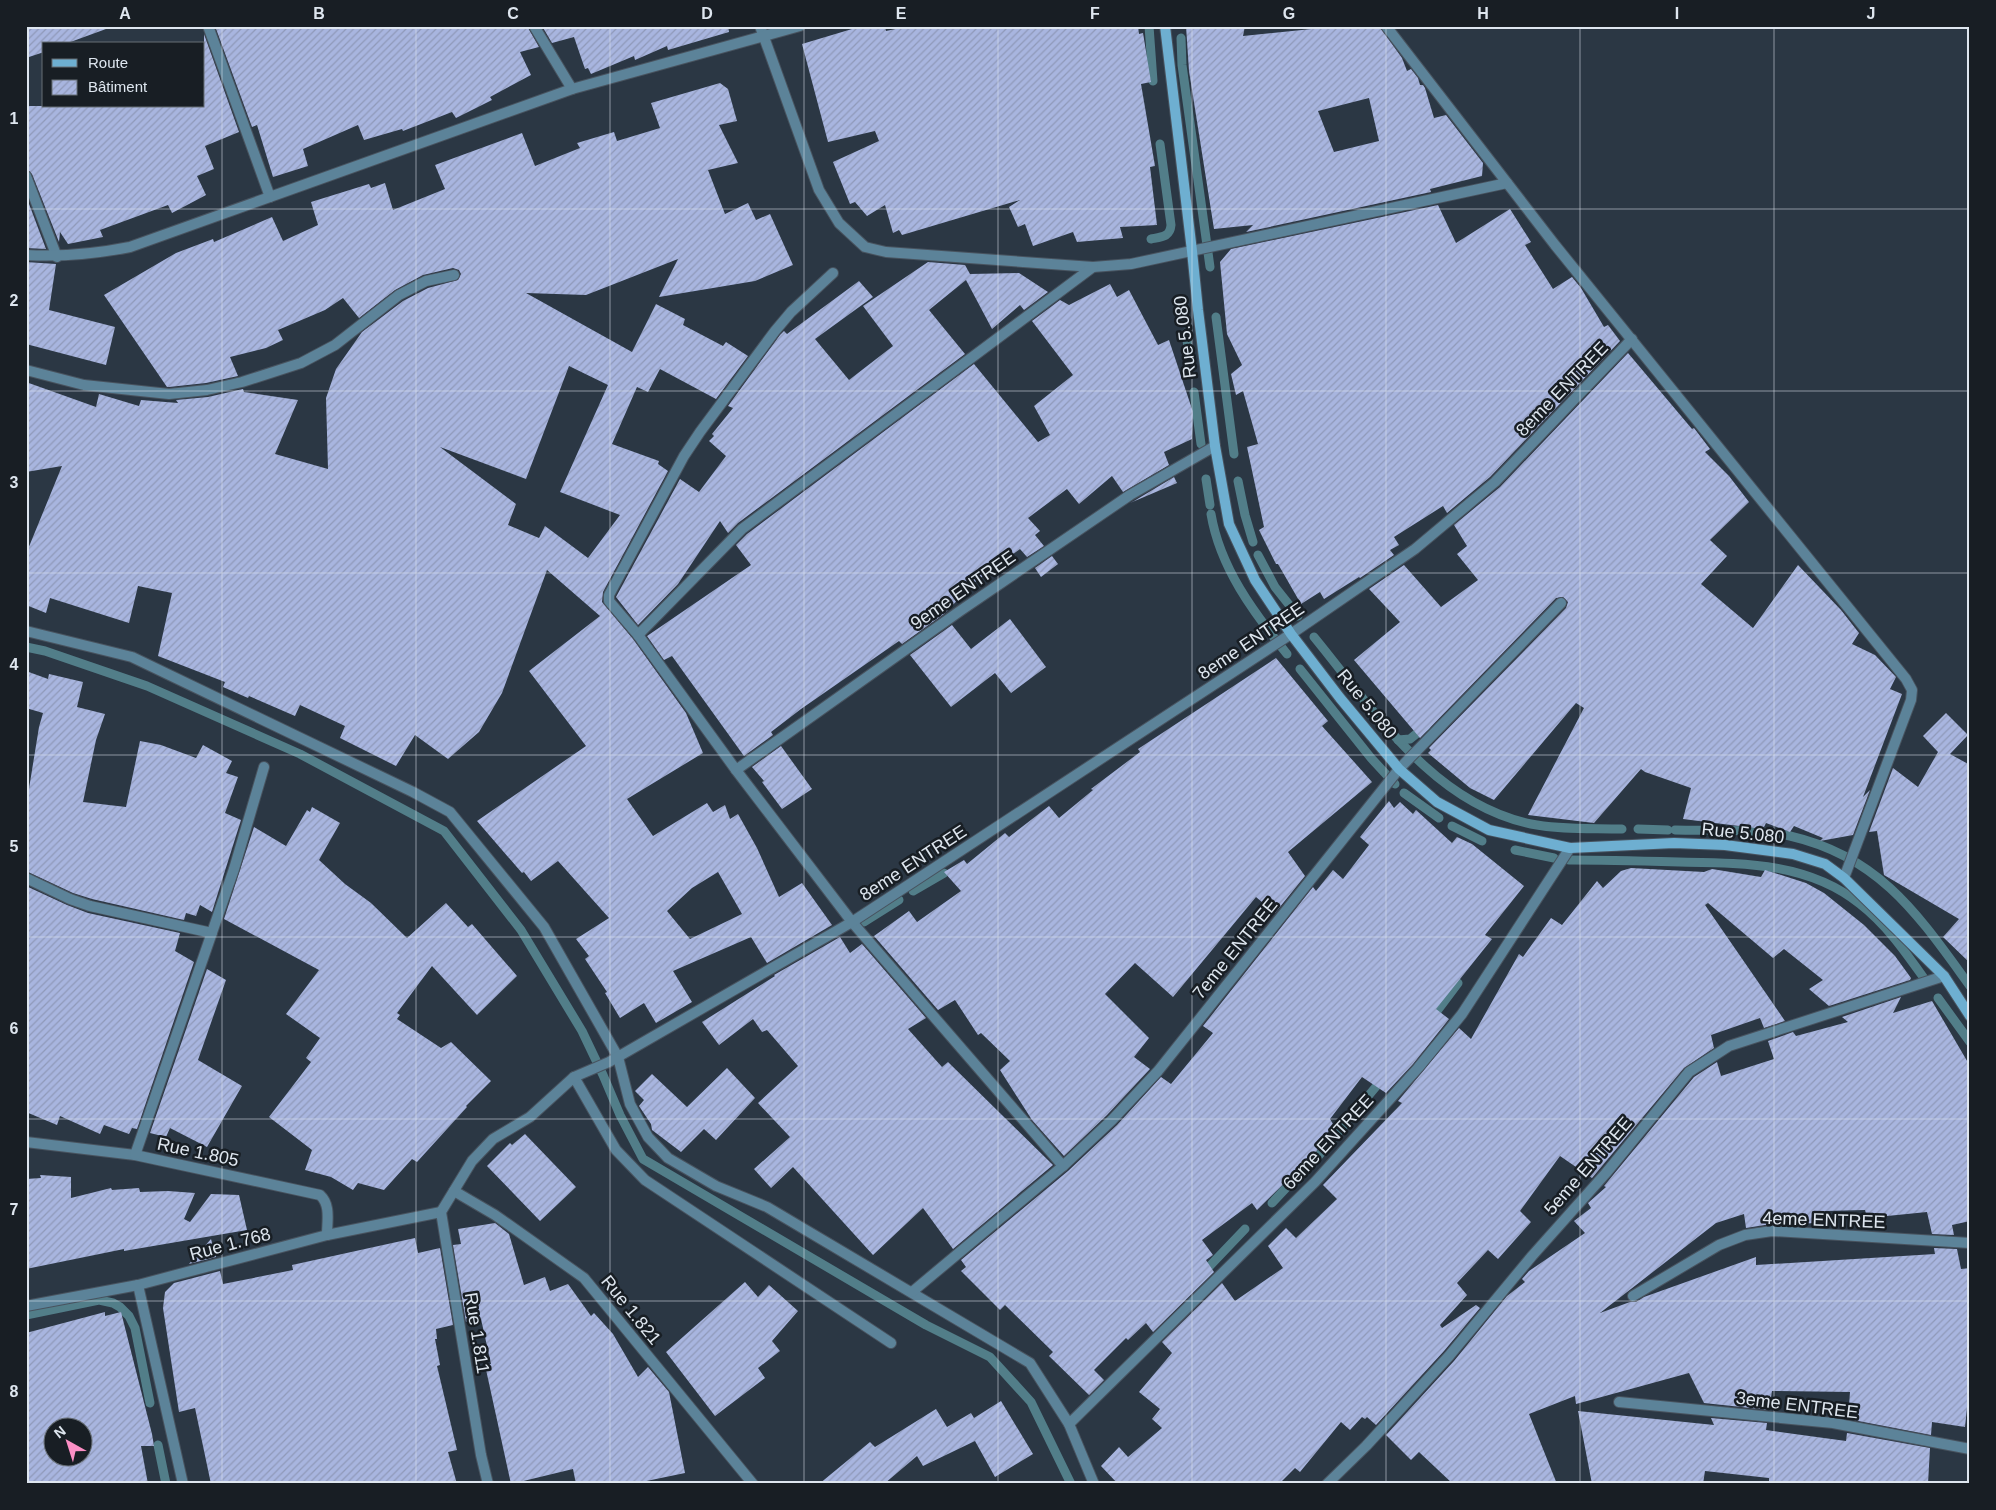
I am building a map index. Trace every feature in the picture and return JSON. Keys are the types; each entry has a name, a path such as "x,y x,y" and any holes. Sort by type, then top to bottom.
{"main road":[{"name":"Rue 5.080","path":"1165,26 1215,446 1229,524 1254,580 1291,634 1340,698 1399,769 1437,802 1489,830 1570,848 1674,843 1725,845 1794,854 1825,864 1844,878 1944,976 1970,1016"}],"street":[{"path":"208,26 270,197"},
{"path":"534,26 572,89"},
{"path":"26,255 57,257 95,254 130,247 572,89 762,31 800,26"},
{"path":"1386,26 1632,340 1906,679 1912,690 1911,700 1844,878"},
{"path":"762,31 819,190 839,223 865,246 886,252 1093,267 1131,264 1507,182"},
{"path":"26,176 57,257"},
{"path":"638,636 742,529 1093,267"},
{"path":"832,274 791,312 775,331 700,432 684,456 609,595 608,601 638,636 736,770 852,922 1063,1166"},
{"path":"26,370 84,385 169,394 207,390 242,382 301,363 335,345 400,295 426,281 454,275"},
{"name":"8eme ENTREE","path":"574,1077 614,1060 852,922 1291,634 1415,548 1495,482 1632,340"},
{"name":"9eme ENTREE","path":"736,770 960,611 1114,506 1215,446"},
{"name":"7eme ENTREE","path":"912,1292 1063,1166 1112,1120 1158,1071 1399,769 1561,603"},
{"path":"26,632 132,657 413,792 450,812 544,927 614,1060 630,1104 648,1137 668,1158 716,1186 767,1208 1030,1363 1069,1424 1094,1484"},
{"path":"135,1155 234,869 264,767"},
{"name":"6eme ENTREE","path":"1069,1424 1315,1182 1418,1068 1462,1014 1570,848"},
{"path":"26,878 70,899 90,906 212,933"},
{"name":"5eme ENTREE","path":"1327,1484 1366,1446 1449,1356 1532,1256 1606,1173 1689,1072 1729,1046 1944,976"},
{"path":"440,1212 472,1160 493,1139 530,1117 574,1077 616,1150 644,1180 891,1343"},
{"name":"Rue 1.805","path":"26,1142 135,1155 320,1195 326,1200 327,1235"},
{"name":"Rue 1.821","path":"454,1190 495,1215 584,1278 753,1484"},
{"name":"Rue 1.768","path":"26,1306 138,1285 327,1235 440,1212"},
{"name":"Rue 1.811","path":"440,1212 488,1484"},
{"name":"4eme ENTREE","path":"1633,1296 1719,1245 1745,1235 1772,1231 1970,1243"},
{"path":"138,1285 183,1484"},
{"name":"3eme ENTREE","path":"1619,1402 1833,1423 1970,1449"}],"building":[{"path":"26,26 105,26 106,29 70,42 42,42 42,53 26,58"},
{"path":"215,26 527,26 539,47 520,52 531,75 490,97 492,100 456,118 452,112 403,131 402,129 364,140 358,125 303,149 308,166 273,177 257,125 252,127"},
{"path":"542,26 728,26 729,32 668,50 667,46 635,60 634,56 591,74 588,68 585,69 574,37 552,43"},
{"path":"862,26 885,26 886,31 910,26 1138,26 1139,34 1143,33 1151,82 1141,84 1155,166 1150,167 1157,225 1120,227 1123,238 1077,242 1073,232 1033,246 1025,224 1018,227 1009,207 1020,200 902,235 899,230 893,233 885,205 867,216 855,202 850,204 833,162 879,141 875,131 828,142 802,44"},
{"path":"1186,26 1245,26 1243,36 1341,26 1379,26 1402,58 1407,71 1411,69 1418,78 1420,85 1423,85 1425,88 1434,118 1446,115 1483,163 1482,176 1430,189 1431,192 1246,232 1253,225 1214,229 1189,71","holes":["1369,98 1379,141 1334,152 1318,111"]},
{"path":"204,34 239,132 205,146 214,169 197,176 206,195 172,213 168,205 100,230 103,237 68,244 60,232 59,242 32,174 26,169 26,106 42,106 42,108 205,108"},
{"path":"720,83 728,89 737,121 719,125 738,163 708,170 725,214 748,203 756,220 770,214 793,265 755,281 659,297 678,259 586,295 526,293 632,352 656,304 685,319 683,325 723,346 726,342 748,356 716,399 660,369 648,392 637,387 612,444 659,461 658,464 668,471 603,592 602,602 633,639 686,713 703,753 627,799 653,836 707,803 713,812 725,805 730,819 738,814 757,848 779,897 802,883 832,925 767,963 751,937 673,971 692,1002 656,1023 644,1003 620,1018 605,993 607,992 585,959 589,956 576,939 609,918 558,861 531,881 477,821 586,746 529,671 600,616 547,570 502,693 479,732 448,759 415,735 396,766 340,738 345,726 300,705 295,716 223,687 225,682 158,656 172,593 138,586 129,623 50,598 46,613 26,605 26,554 62,466 26,472 26,382 96,407 99,394 139,406 141,400 178,403 176,400 208,397 243,389 244,392 298,400 275,454 328,469 326,398 336,369 362,332 403,301 428,288 458,280 461,274 459,270 453,268 423,275 395,290 359,318 343,298 325,310 278,330 283,340 266,348 230,357 238,376 206,383 169,387 167,387 104,295 176,253 213,239 214,242 272,217 283,241 318,225 311,202 369,184 371,188 385,183 393,210 445,189 435,165 522,133 535,166 580,148 577,143 614,132 617,141 660,128 651,103","holes":["569,366 608,385 560,492 620,515 588,558 545,526 539,538 508,525 516,504 440,447 526,479","718,872 742,914 690,939 667,911 692,888"]},
{"path":"26,196 46,249 26,248"},
{"path":"1438,205 1456,243 1510,209 1531,242 1525,245 1553,289 1572,277 1581,288 1604,327 1608,325 1620,341 1490,477 1447,513 1443,506 1394,537 1399,545 1390,550 1394,555 1360,578 1324,599 1320,592 1301,604 1278,564 1276,564 1259,530 1264,527 1247,447 1258,444 1243,391 1236,395 1231,374 1242,365 1227,334 1220,262 1231,249"},
{"path":"26,262 56,264 49,310 115,327 106,365 26,344"},
{"path":"928,262 965,265 970,274 1019,273 1048,292 1024,310 1020,305 992,329 966,280 929,310 965,354 738,523 728,533 720,521 678,584 638,625 616,597 680,479 699,492 726,456 709,441 714,436 712,434 733,408 728,406 780,335 784,331 787,334 859,281 873,297 815,339 849,380 893,346 863,306"},
{"path":"1110,284 1117,297 1129,290 1158,345 1169,340 1193,412 1192,439 1164,452 1169,465 1123,492 1112,476 1079,504 1067,489 1028,518 1040,531 1035,535 1044,546 1027,557 1020,549 975,582 944,614 902,644 899,641 801,709 771,732 773,735 744,756 672,656 664,660 647,636 751,565 736,545 747,534 974,364 1038,442 1050,435 1034,406 1073,375 1032,321 1060,300 1069,305"},
{"path":"1628,353 1692,429 1694,428 1710,449 1705,452 1729,476 1749,502 1710,540 1727,556 1701,584 1753,628 1798,565 1841,610 1859,633 1852,644 1875,655 1896,677 1890,689 1902,694 1863,797 1870,790 1853,835 1820,841 1823,838 1794,826 1790,832 1766,823 1763,829 1683,819 1691,788 1641,769 1594,823 1528,815 1584,708 1576,703 1494,800 1470,788 1428,753 1431,750 1429,748 1566,608 1568,602 1563,597 1556,598 1420,738 1354,660 1400,622 1369,589 1404,565 1441,607 1478,580 1457,554 1467,546 1454,525 1500,487"},
{"path":"1174,477 1177,483 1130,503 1134,501"},
{"path":"1052,556 1058,564 1041,577 1035,568"},
{"path":"1010,619 1046,667 1011,693 995,673 951,707 910,655 952,625 971,649"},
{"path":"1276,658 1328,721 1322,726 1372,782 1288,852 1305,876 1275,913 1256,897 1173,997 1135,963 1105,994 1149,1038 1134,1057 1150,1069 1107,1115 1064,1156 1032,1120 1000,1070 1010,1061 981,1033 978,1035 955,1000 938,1010 874,936 909,911 917,922 961,891 944,872 964,860 967,864 1005,833 1009,837 1049,806 1059,818 1093,790 1091,789 1140,752 1138,749"},
{"path":"26,671 48,679 49,674 83,682 77,707 105,714 96,740 83,802 126,807 140,741 161,745 196,758 203,745 232,761 226,773 238,777 225,813 241,820 212,912 200,905 196,916 186,913 184,920 92,899 73,893 26,871 26,807 43,713 26,708"},
{"path":"1946,713 1968,735 1950,754 1970,765 1970,963 1943,937 1959,919 1884,875 1877,831 1869,832 1893,768 1918,787 1938,752 1923,736"},
{"path":"781,746 812,789 782,809 762,782 764,781 752,767"},
{"path":"1389,801 1394,808 1400,802 1413,814 1416,810 1452,843 1457,837 1472,844 1524,886 1485,935 1492,939 1436,1009 1449,1019 1413,1064 1386,1093 1362,1077 1330,1119 1333,1124 1307,1167 1304,1164 1257,1210 1252,1203 1202,1240 1213,1255 1206,1260 1214,1272 1153,1332 1146,1323 1128,1340 1126,1338 1094,1370 1104,1380 1089,1395 1049,1356 1053,1352 1005,1305 1000,1310 961,1271 966,1267 961,1260 1068,1171 1117,1125 1161,1077 1171,1084 1213,1033 1203,1026 1313,887 1316,891 1333,870 1343,879 1369,845 1360,837"},
{"path":"312,807 340,823 319,860 345,884 371,903 407,938 446,903 468,927 472,924 517,976 477,1015 432,966 397,1013 400,1015 397,1019 441,1048 451,1042 491,1081 466,1106 417,1162 412,1159 384,1190 358,1183 353,1190 331,1177 305,1170 312,1150 269,1117 311,1062 306,1058 320,1038 286,1014 319,970 224,919 254,827 286,846 307,810 310,812"},
{"path":"1631,868 1704,872 1712,869 1761,877 1765,870 1806,883 1824,893 1864,925 1895,956 1911,978 1910,980 1829,1006 1809,989 1823,980 1784,949 1773,958 1708,903 1705,905 1785,1021 1764,1028 1760,1018 1711,1035 1714,1048 1684,1068 1592,1178 1560,1156 1520,1211 1531,1222 1498,1259 1488,1250 1457,1283 1467,1295 1440,1325 1442,1328 1476,1305 1480,1308 1444,1351 1376,1425 1367,1417 1365,1419 1362,1417 1350,1430 1341,1422 1300,1472 1295,1468 1279,1484 1118,1484 1101,1466 1119,1447 1128,1457 1162,1428 1152,1419 1160,1409 1139,1392 1172,1353 1162,1342 1222,1283 1235,1301 1283,1268 1268,1246 1286,1228 1296,1238 1337,1199 1323,1185 1402,1103 1398,1101 1459,1028 1471,1039 1519,954 1523,957 1551,918 1562,925 1597,881 1603,888 1621,871"},
{"path":"26,886 88,913 180,933 175,951 194,962 137,1129 132,1128 129,1134 104,1125 100,1134 60,1116 57,1125 26,1112"},
{"path":"840,937 850,953 862,944 926,1018 908,1029 942,1067 948,1062 1053,1165 953,1249 923,1208 873,1255 793,1167 771,1188 754,1169 790,1137 758,1103 798,1066 767,1030 762,1032 753,1019 719,1045 702,1022 774,975"},
{"path":"207,969 226,980 198,1060 242,1086 207,1147 170,1128 166,1137 150,1133"},
{"path":"1901,997 1893,1013 1932,1001 1970,1066 1970,1221 1952,1225 1954,1235 1932,1234 1927,1212 1867,1218 1865,1210 1825,1211 1825,1222 1790,1225 1771,1224 1746,1228 1744,1214 1716,1223 1600,1313 1630,1302 1636,1302 1644,1297 1756,1257 1756,1265 1935,1254 1934,1248 1957,1249 1961,1269 1970,1268 1970,1408 1967,1408 1965,1427 1932,1422 1931,1435 1848,1419 1850,1392 1772,1391 1769,1410 1704,1403 1689,1373 1576,1404 1575,1396 1529,1414 1557,1484 1453,1484 1419,1452 1411,1460 1386,1435 1454,1361 1507,1296 1525,1282 1522,1279 1529,1271 1585,1233 1574,1221 1591,1208 1588,1203 1606,1187 1604,1186 1694,1077 1717,1062 1721,1076 1774,1059 1768,1041 1793,1032 1796,1036 1848,1022 1842,1017"},
{"path":"727,1068 755,1098 716,1140 704,1129 681,1152 652,1130 651,1124 639,1106 644,1100 635,1091 652,1074 687,1107"},
{"path":"525,1134 576,1187 540,1221 487,1166 510,1143 512,1145"},
{"path":"40,1175 71,1177 71,1198 111,1188 112,1190 139,1188 140,1192 168,1191 195,1193 184,1219 190,1222 211,1194 239,1195 247,1230 124,1251 124,1249 26,1269 26,1179 41,1178"},
{"path":"495,1223 509,1234 524,1285 545,1277 550,1291 568,1284 591,1316 594,1313 613,1334 638,1377 648,1367 669,1392 685,1473 632,1484 576,1484 573,1469 511,1484 485,1365 491,1364 481,1319 466,1322 453,1245 461,1244 458,1229"},
{"path":"415,1238 418,1253 440,1248 453,1325 436,1329 437,1339 435,1339 440,1365 437,1366 457,1450 448,1452 457,1484 211,1484 195,1408 179,1412 163,1308 165,1292 174,1283 220,1271 223,1284 293,1270 292,1265"},
{"path":"211,1239 216,1257 189,1264"},
{"path":"745,1282 758,1297 769,1285 798,1311 772,1341 780,1351 758,1368 765,1378 715,1416 666,1352"},
{"path":"105,1312 105,1316 121,1312 154,1446 141,1446 148,1484 26,1484 26,1333"},
{"path":"1001,1401 1033,1454 995,1477 975,1441 923,1466 917,1456 884,1484 819,1484 870,1442 875,1447 936,1409 947,1427 971,1413 974,1418"},
{"path":"1578,1411 1714,1425 1711,1418 1767,1423 1766,1430 1846,1441 1847,1433 1930,1448 1928,1484 1769,1484 1769,1478 1705,1471 1703,1484 1592,1484"}],"waterway":[{"path":"1149,26 1153,81"},
{"path":"1181,38 1182,65 1210,267"},
{"path":"1151,239 1167,234 1171,225 1160,144"},
{"path":"1216,317 1234,454"},
{"path":"1186,333 1190,362"},
{"path":"1194,392 1201,444"},
{"path":"1206,479 1210,505"},
{"path":"1238,481 1253,542"},
{"path":"1211,514 1215,534 1230,571 1251,606 1287,654"},
{"path":"1258,555 1275,587 1298,616"},
{"path":"1314,637 1383,723 1408,750 1435,775 1464,796 1496,813 1531,824 1565,828 1622,829"},
{"path":"26,647 45,651 147,686 300,754 444,831 521,930 582,1031 620,1115 643,1159 926,1325 990,1357 1031,1402 1071,1484"},
{"path":"1300,669 1371,758 1395,784"},
{"path":"1398,740 1410,739 1426,726"},
{"path":"1404,793 1439,818"},
{"path":"1452,826 1482,841"},
{"path":"1638,829 1668,830"},
{"path":"1675,830 1776,833 1822,846 1849,858 1873,874 1915,913 1970,986"},
{"path":"1515,850 1554,858"},
{"path":"1569,860 1727,863 1774,868 1819,880 1840,890 1870,912 1896,940 1926,981"},
{"path":"913,891 944,873"},
{"path":"864,922 899,900"},
{"path":"1431,1019 1458,983"},
{"path":"1938,998 1970,1042"},
{"path":"1316,1159 1379,1083"},
{"path":"1272,1203 1304,1169"},
{"path":"1202,1274 1245,1229"},
{"path":"26,1315 99,1300 113,1303 120,1307 129,1316 135,1328 150,1403"},
{"path":"158,1445 166,1484"}]}
